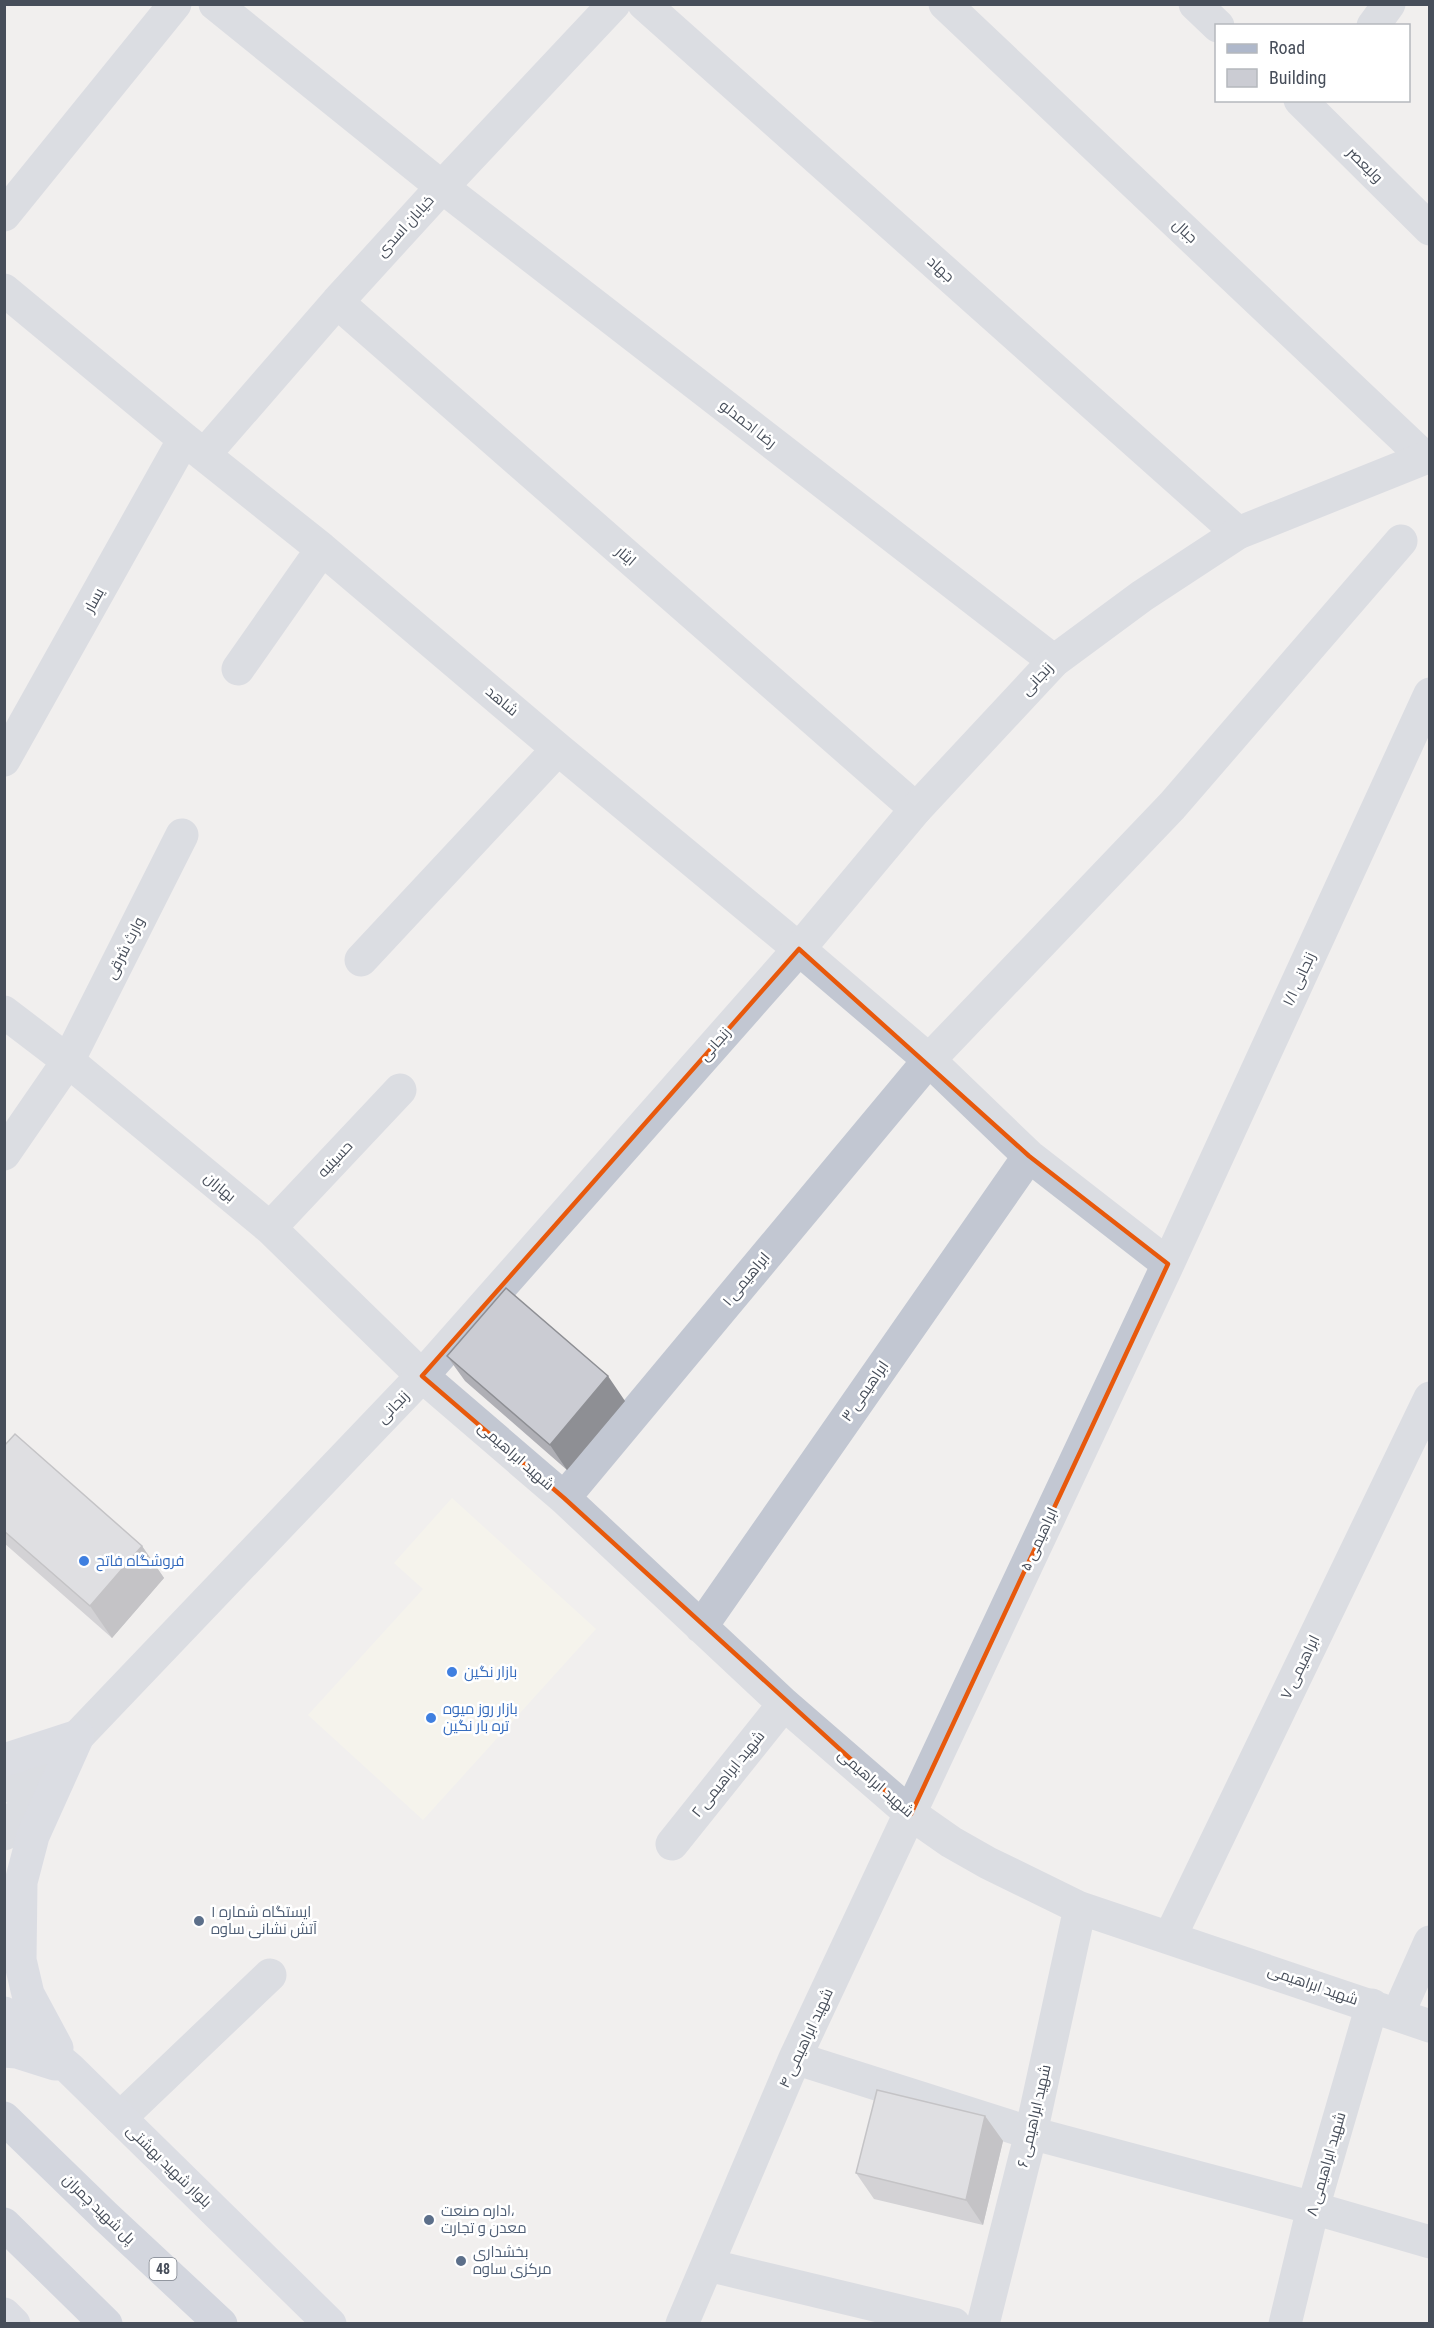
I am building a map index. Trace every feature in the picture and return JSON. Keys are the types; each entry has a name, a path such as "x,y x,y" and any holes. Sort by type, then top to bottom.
{"main road":[{"path":"4,1760 78,1736"},
{"path":"69,2068 28,1994 20,1960 19,1918 21,1882 33,1836 78,1736"},
{"name":"بلوار شهید بهشتی","path":"4,2013 69,2068 330,2324"},
{"path":"4,2051 17,2052 69,2068"},
{"name":"پل شهید چمران","path":"4,2118 104,2216 221,2324"},
{"path":"4,2224 106,2324"},
{"path":"4,2314 14,2324"}],"street":[{"path":"4,215 175,4"},
{"name":"رضا احمدلو","path":"215,4 442,186 1054,661"},
{"name":"خیابان اسدی","path":"194,447 336,302 614,4"},
{"name":"جهاد","path":"644,4 1238,533"},
{"name":"جبال","path":"945,4 1427,457"},
{"path":"1196,4 1216,24"},
{"path":"1374,24 1389,4"},
{"name":"ولیعصر","path":"1307,103 1430,229"},
{"name":"شاهد","path":"4,290 322,549 799,949 929,1060 1029,1156 1168,1264"},
{"name":"ایثار","path":"336,302 916,809"},
{"name":"یسار","path":"4,760 194,447"},
{"name":"زنجانی","path":"78,1736 422,1376 799,949 916,809 1054,661 1142,596 1238,533 1427,457"},
{"name":"ابراهیمی ۱","path":"564,1498 929,1060 1172,806 1401,541"},
{"path":"238,669 322,549"},
{"name":"زنجانی ۱/۱","path":"1168,1264 1429,697"},
{"path":"361,960 558,749"},
{"name":"وارث شرقی","path":"4,1154 68,1061 182,835"},
{"name":"بهاران","path":"4,1012 68,1061 270,1228 422,1376"},
{"name":"حسینیه","path":"270,1228 400,1090"},
{"name":"ابراهیمی ۳","path":"701,1627 1029,1156"},
{"name":"ابراهیمی ۵","path":"911,1814 1168,1264"},
{"name":"شهید ابراهیمی","path":"422,1376 564,1498 784,1704 911,1814 951,1842 988,1863 1080,1908 1430,2026"},
{"name":"ابراهیمی ۷","path":"1170,1937 1430,1398"},
{"name":"شهید ابراهیمی ۲","path":"672,1844 784,1704"},
{"path":"4,1786 78,1736"},
{"path":"4,1834 78,1736"},
{"name":"شهید ابراهیمی ۴","path":"682,2324 795,2058 911,1814"},
{"name":"شهید ابراهیمی ۶","path":"983,2324 1031,2133 1080,1908"},
{"name":"شهید ابراهیمی ۸","path":"1285,2324 1313,2208 1385,2010 1430,1942"},
{"path":"120,2118 270,1976"},
{"path":"795,2058 1031,2133 1313,2208 1430,2242"},
{"path":"708,2265 954,2324"}],"highlighted area":[{"path":"799,949 1029,1156 1168,1264 911,1814 564,1498 422,1376"}],"shaded area":[{"name":"بازار نگین","path":"452,1498 596,1629 423,1820 308,1715 423,1589 394,1563"}],"building":[{"path":"506,1288 608,1376 550,1445 447,1356"},
{"name":"فروشگاه فاتح","path":"15,1434 142,1546 90,1606 4,1531 4,1446"},
{"path":"877,2090 985,2116 966,2200 856,2173"}],"place":[{"name":"فروشگاه فاتح","path":"84,1561"},
{"name":"بازار نگین","path":"452,1672"},
{"name":"بازار روز میوه تره بار نگین","path":"431,1718"},
{"name":"ایستگاه شماره ۱ آتش نشانی ساوه","path":"199,1921"},
{"name":"اداره صنعت، معدن و تجارت","path":"429,2220"},
{"name":"بخشداری مرکزی ساوه","path":"461,2261"}]}
